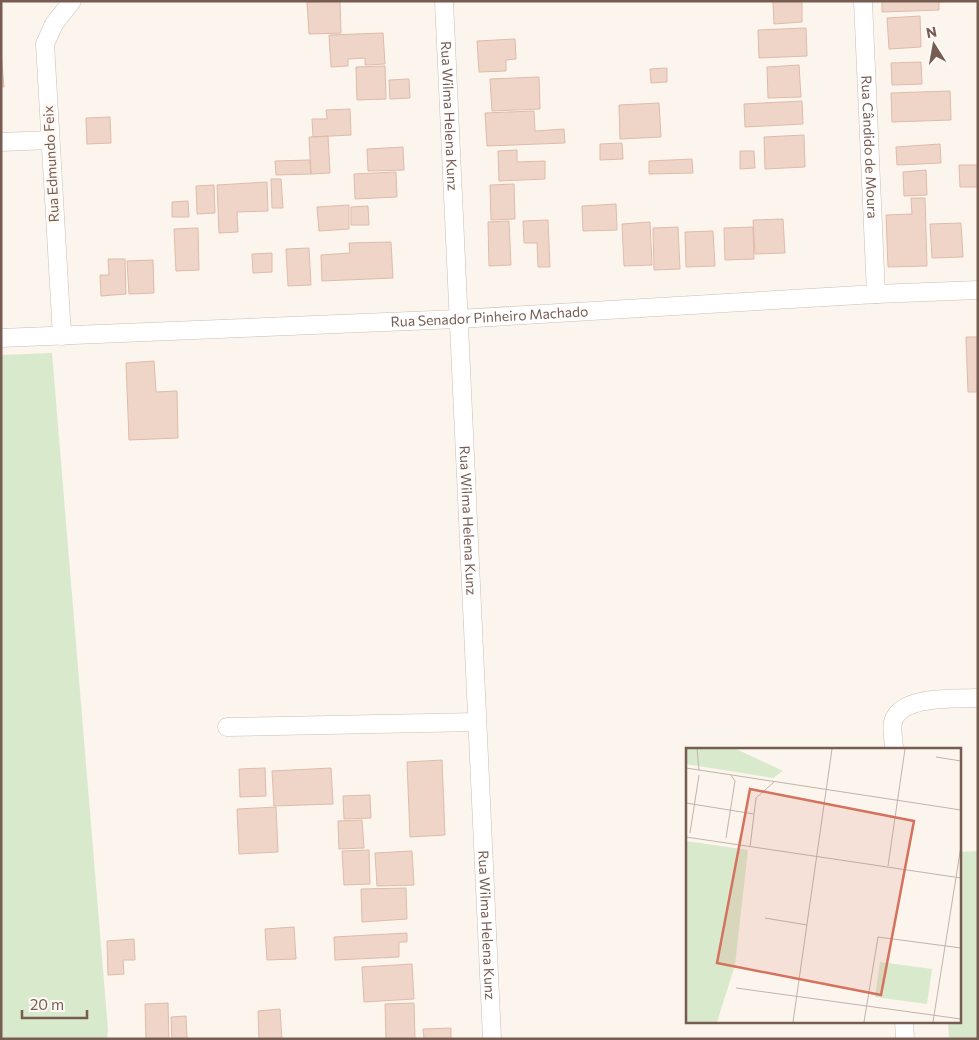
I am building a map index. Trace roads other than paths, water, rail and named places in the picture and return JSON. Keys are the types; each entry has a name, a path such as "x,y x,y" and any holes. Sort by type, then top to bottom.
{"street":[{"name":"Rua Edmundo Feix","path":"62,336 45,44 54,24 72,1"},
{"name":"Rua Wilma Helena Kunz","path":"444,1 492,1039"},
{"name":"Rua Cândido de Moura","path":"863,1 876,294"},
{"path":"1,142 50,140"},
{"name":"Rua Senador Pinheiro Machado","path":"1,338 458,319 876,294 978,290"},
{"path":"894,748 893,721 902,709 920,701 978,698"},
{"path":"227,728 477,722"},
{"path":"904,1022 905,1039"}]}
